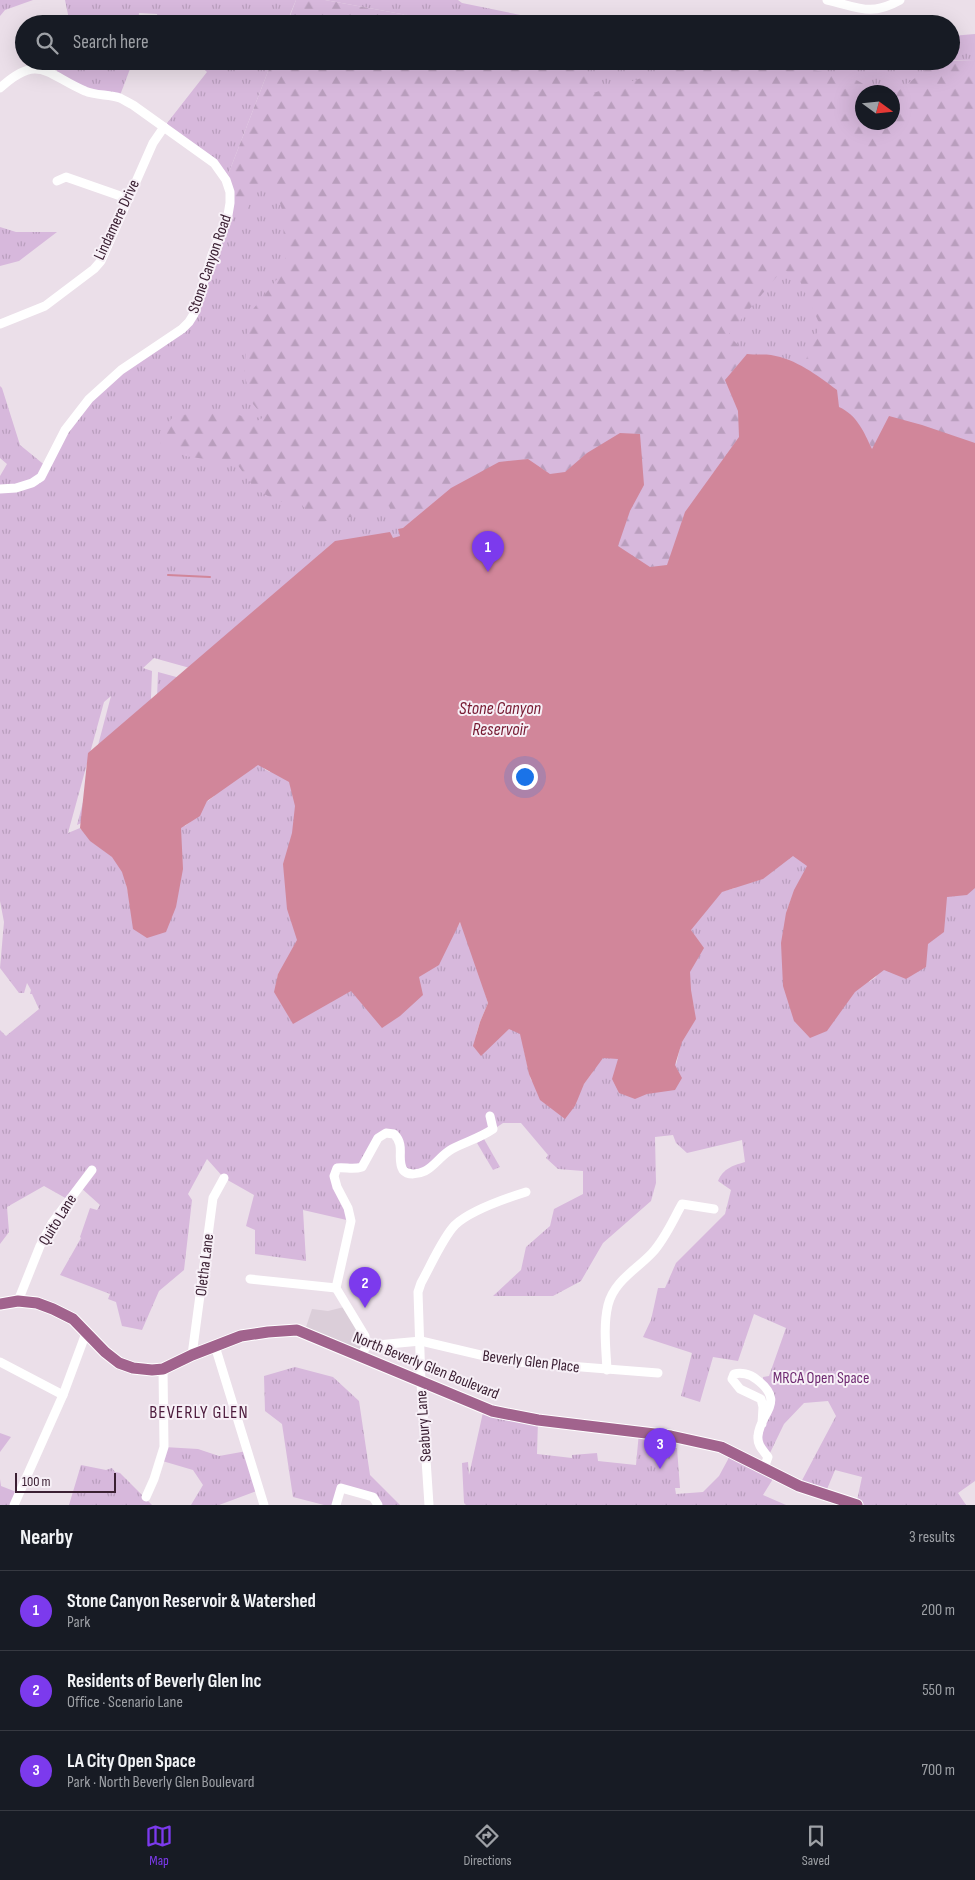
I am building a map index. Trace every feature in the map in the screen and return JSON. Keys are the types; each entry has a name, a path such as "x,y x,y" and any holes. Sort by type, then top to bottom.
{"main road":[{"name":"North Beverly Glen Boulevard","path":"0,1304 18,1300 37,1303 53,1309 73,1320 105,1352 119,1363 133,1368 152,1370 162,1369 192,1355 242,1336 297,1330 492,1411 538,1420 671,1436 721,1447 799,1486 857,1505"}],"street":[{"path":"827,0 868,10 886,8 900,0"},
{"name":"Stone Canyon Road","path":"0,88 18,73 25,70"},
{"name":"Stone Canyon Road","path":"0,489 16,488 32,483 41,477 64,430 88,399 121,370 190,322 212,255 228,216 230,203 230,192 226,180 214,163 134,105 119,98 88,92 44,70"},
{"name":"Lindamere Drive","path":"0,324 45,306 94,269 106,252 153,143 164,127"},
{"path":"57,181 66,178 129,199"},
{"path":"361,1358 366,1346 365,1336 336,1288 351,1221 348,1208 335,1182 334,1176 337,1168 354,1169 362,1167 378,1138 386,1133 394,1134 399,1139 402,1148 402,1168 412,1174 424,1172 451,1150 484,1136 493,1130 490,1116"},
{"name":"Quito Lane","path":"18,1300 52,1224 92,1170"},
{"name":"Oletha Lane","path":"192,1355 213,1198 224,1178"},
{"name":"Seabury Lane","path":"429,1505 421,1382 418,1292 421,1283 450,1232 461,1221 488,1206 526,1192"},
{"path":"607,1370 606,1320 608,1305 620,1282 660,1242 682,1204 714,1209"},
{"path":"250,1279 336,1288"},
{"path":"14,1505 63,1395 86,1333"},
{"name":"Beverly Glen Place","path":"366,1346 420,1341 506,1361 658,1373"},
{"path":"215,1346 264,1505"},
{"path":"0,1362 63,1395"},
{"path":"146,1497 164,1447 162,1369"},
{"path":"762,1424 771,1404 770,1396 765,1387 754,1377 738,1373 734,1374 732,1379 740,1389 761,1398 763,1407 762,1424 758,1438 759,1445 768,1457 764,1468"},
{"path":"336,1505 341,1488 373,1496 378,1505"}],"shaded area":[{"path":"348,1306 365,1336 361,1358 304,1333 312,1309 328,1311"}],"green space":[{"path":"0,0 33,0 5,10 0,16"},
{"path":"65,0 296,0 290,15 157,15 139,13 139,15 68,15"},
{"path":"296,0 325,0 407,15 290,15"},
{"path":"325,0 458,0 462,3 521,15 407,15"},
{"path":"975,34 975,60 960,60 960,35"},
{"path":"960,60 975,60 975,443 872,449 864,430 849,412 839,407 813,372 803,367 820,325 799,279 783,269 728,335 747,354 725,380 738,411 739,437 685,512 667,565 650,567 618,546 630,511 644,485 587,453 565,472 550,474 528,459 398,529 389,506 351,517 316,523 302,505 277,501 255,489 237,464 185,456 160,443 160,432 173,417 197,412 230,412 257,421 264,417 253,404 244,374 250,313 286,268 282,210 276,190 259,183 246,212 230,203 226,180 269,70 584,70 593,93 668,70 812,70 849,76 865,85 855,85 855,130 900,130 900,90 925,70 960,70"},
{"path":"57,70 130,70 119,98 88,92 54,74"},
{"path":"205,70 269,70 226,180 221,171 164,127 207,72"},
{"name":"MRCA Open Space","path":"280,70 926,70 921,74 975,77 975,878 445,736 440,753 404,743 374,721 358,714 334,711 324,712 300,725 283,696 279,693 154,658 143,668 152,671 151,697 155,768 149,792 77,825 111,696 104,702 68,833 80,828 81,830 147,799 125,880 128,892 153,799 185,826 190,822 155,792 160,770 157,698 158,672 213,687 208,801 214,796 220,689 274,705 264,769 270,772 279,713 288,730 297,736 307,735 324,726 336,724 315,862 284,868 284,874 314,867 332,955 279,972 277,979 333,962 338,992 344,991 339,960 404,939 459,925 460,922 461,924 471,921 470,943 488,1003 476,1035 484,1027 491,1013 493,995 490,970 536,974 554,983 534,1036 523,1046 531,1080 574,1107 577,1101 534,1075 526,1050 539,1040 560,987 612,1012 593,1050 583,1085 592,1073 598,1053 618,1014 672,1011 676,1065 680,1048 678,1010 694,1009 693,1003 678,1004 672,910 693,885 724,891 735,888 695,879 688,808 784,834 749,883 759,880 790,835 900,865 886,915 867,916 791,900 788,908 791,1010 796,1023 794,907 866,922 884,921 869,982 876,977 891,921 945,917 945,911 892,914 906,866 975,885 975,1481 958,1493 966,1505 856,1505 862,1477 835,1470 825,1494 799,1486 836,1416 828,1401 804,1403 784,1424 768,1457 760,1447 758,1435 770,1404 765,1387 766,1384 763,1384 763,1377 769,1376 786,1328 754,1314 738,1361 713,1357 700,1402 681,1396 692,1353 643,1337 651,1320 658,1288 665,1288 676,1263 725,1214 731,1190 718,1181 729,1168 745,1162 742,1140 687,1153 676,1143 673,1135 655,1137 656,1183 651,1201 603,1243 581,1281 553,1296 493,1296 521,1270 526,1247 550,1226 554,1209 583,1194 583,1171 558,1169 546,1158 548,1155 521,1123 503,1123 484,1136 451,1149 424,1172 412,1174 402,1168 402,1148 399,1139 394,1134 382,1136 374,1144 362,1167 337,1168 334,1176 337,1187 348,1208 351,1221 303,1210 306,1261 255,1254 255,1230 246,1226 254,1195 224,1178 207,1159 188,1194 192,1200 184,1270 159,1291 142,1330 122,1326 116,1302 108,1299 110,1294 60,1275 81,1238 90,1208 97,1210 100,1205 80,1187 69,1200 44,1186 7,1207 9,1232 0,1244 0,1030 6,1036 39,1009 32,994 30,994 31,990 27,983 24,993 19,993 0,968 4,922 0,901 0,476 7,464 0,458 0,386 20,445 47,467 68,425 95,392 122,369 182,329 189,322 198,304 212,254 225,223 230,203 235,205 235,187 230,176 250,179"},
{"path":"0,227 16,232 57,232 19,261 0,266"},
{"path":"484,1139 500,1167 493,1170 477,1143"},
{"path":"295,1367 333,1377 359,1401 370,1475 400,1505 378,1505 373,1497 341,1488 336,1505 324,1505 293,1497 282,1424 265,1411 264,1376"},
{"path":"484,1408 538,1420 537,1454 572,1458 572,1455 597,1453 598,1461 636,1465 639,1432 671,1436 672,1448 677,1448 680,1488 675,1488 676,1494 703,1492 719,1476 732,1452 776,1474 763,1495 786,1505 466,1505 464,1503 462,1463 468,1462 469,1475"},
{"path":"0,1433 11,1437 0,1452"},
{"path":"164,1447 198,1449 219,1456 247,1451 259,1490 219,1505 191,1505 203,1485 193,1470 159,1460"},
{"path":"81,1465 106,1470 112,1468 115,1472 120,1473 152,1505 69,1505"},
{"path":"0,1479 1,1486 19,1493 14,1505 0,1505"}],"water":[{"name":"Stone Canyon Reservoir","path":"747,354 771,355 789,360 814,373 837,390 839,407 855,419 863,430 872,449 889,416 975,443 975,888 967,895 947,897 944,932 928,944 926,967 906,979 884,970 855,992 827,1031 810,1038 794,1021 783,986 781,943 786,913 794,890 807,866 793,856 763,879 722,892 691,930 704,948 690,972 696,1019 682,1042 675,1065 682,1078 675,1090 647,1094 635,1099 619,1093 612,1079 618,1059 603,1058 584,1084 575,1106 565,1119 540,1100 529,1074 520,1034 509,1029 481,1056 473,1046 488,1003 460,922 439,965 419,977 423,995 400,1016 382,1028 351,991 293,1024 274,992 278,974 297,940 287,909 283,864 292,833 295,806 289,782 258,765 207,801 200,816 181,828 183,869 176,907 166,932 147,938 133,929 127,888 122,872 112,857 90,841 80,828 88,753 335,541 390,532 393,538 400,536 398,529 403,528 451,488 499,462 528,459 550,474 565,472 587,453 620,433 640,434 644,485 630,511 618,546 650,567 667,565 685,512 739,437 738,411 725,380"}],"waterway":[{"path":"168,575 210,577"}],"place":[{"name":"Stone Canyon Reservoir & Watershed","path":"488,572"},
{"name":"Residents of Beverly Glen Inc","path":"365,1308"},
{"name":"LA City Open Space","path":"660,1469"}],"district":[{"name":"BEVERLY GLEN","path":"199,1412"}]}
